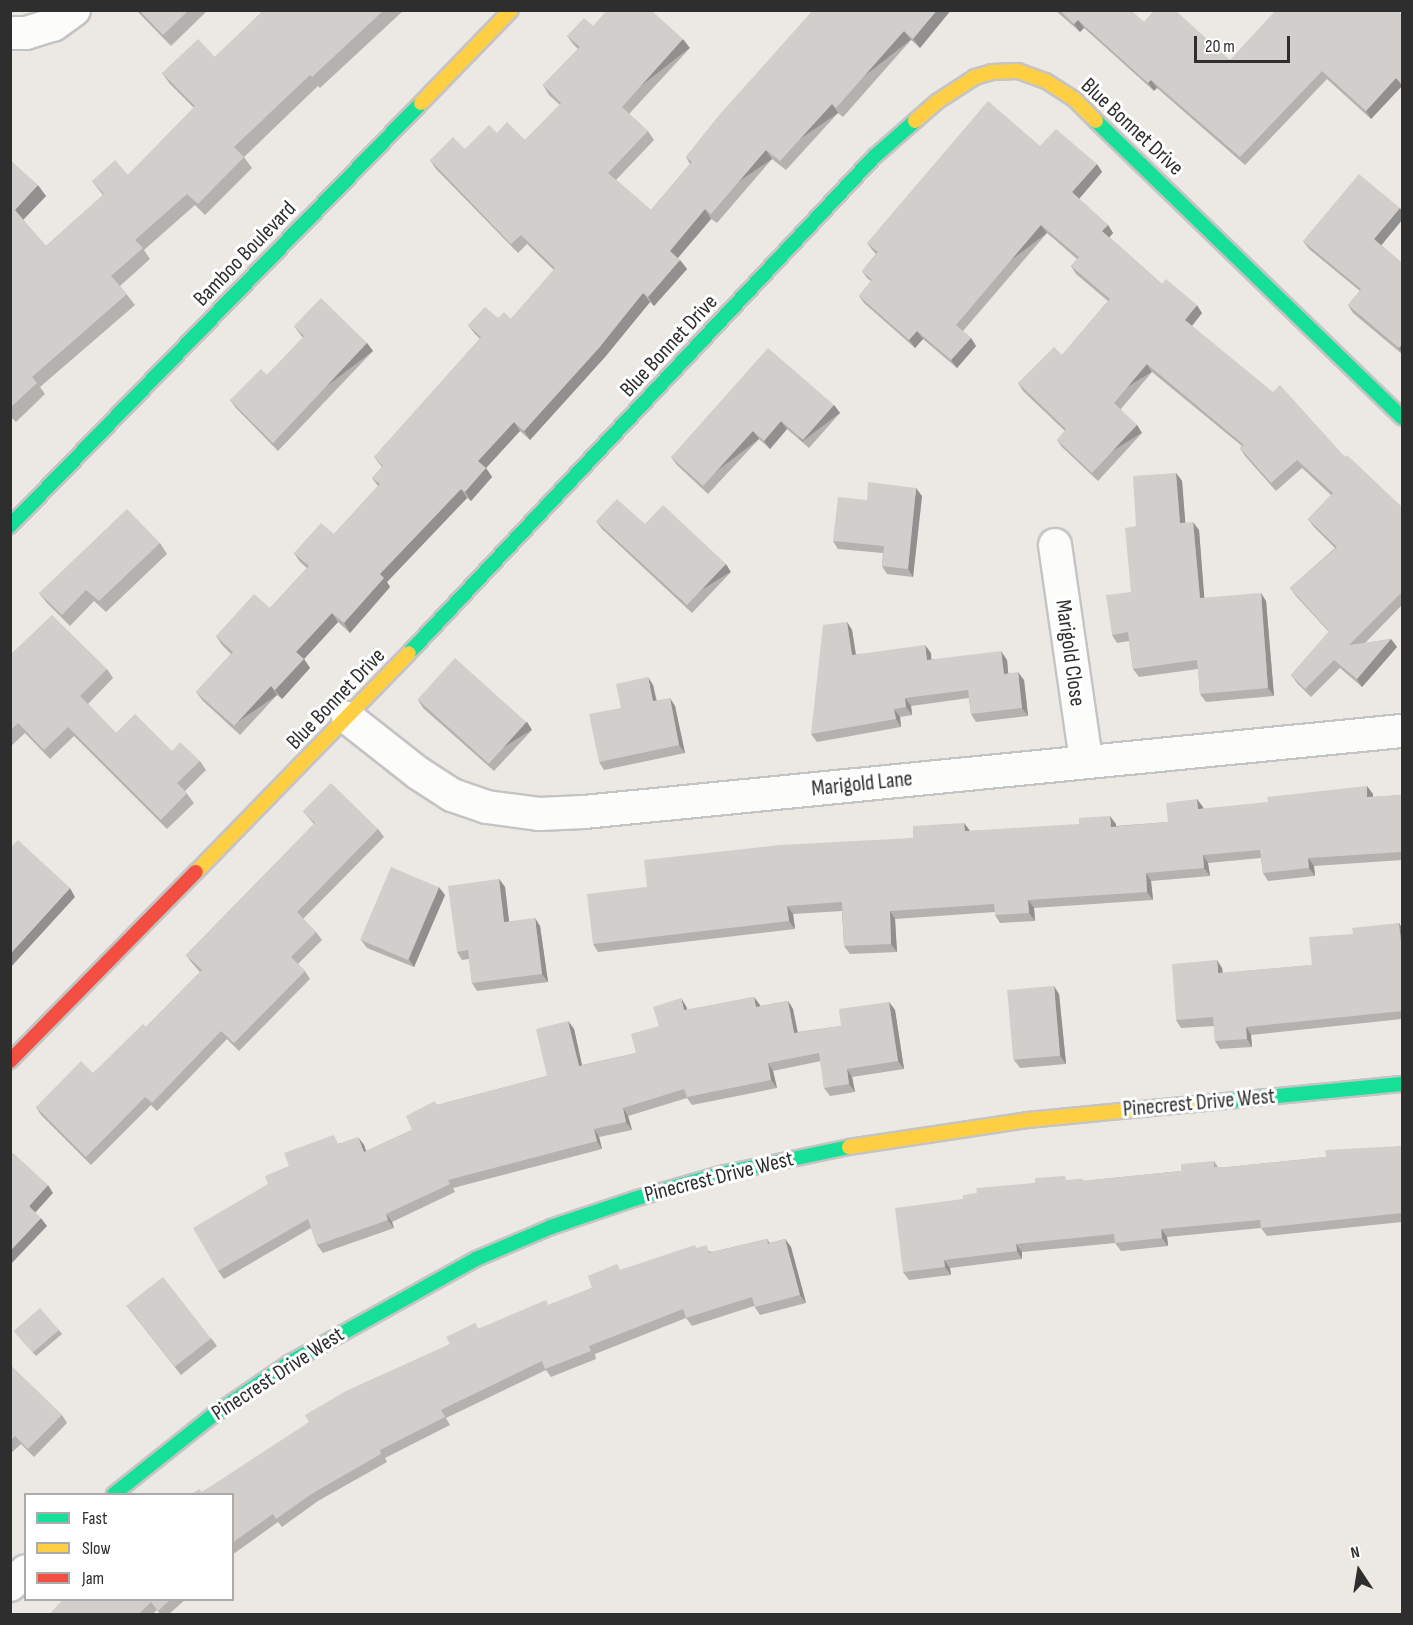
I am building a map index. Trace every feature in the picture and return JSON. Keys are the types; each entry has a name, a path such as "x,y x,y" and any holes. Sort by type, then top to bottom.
{"street":[{"path":"18,33 53,25 74,10"},
{"name":"Bamboo Boulevard","path":"10,526 511,10"},
{"name":"Blue Bonnet Drive","path":"10,1061 348,718 874,157 938,101 958,87 992,72 1018,71 1033,75 1074,99 1402,418"},
{"name":"Marigold Close","path":"1055,545 1086,761"},
{"name":"Marigold Lane","path":"348,718 418,773 452,795 487,807 539,814 584,812 1402,731"},
{"name":"Pinecrest Drive West","path":"115,1493 212,1416 289,1364 380,1310 476,1259 551,1227 634,1199 720,1174 814,1153 912,1137 1051,1118 1402,1084"},
{"path":"10,1585 24,1573"}],"building":[{"path":"139,10 189,10 163,35"},
{"path":"264,10 384,10 312,77 310,75 234,147 244,157 198,204 187,194 135,240 143,248 111,276 127,294 32,377 37,383 10,408 10,160 38,185 15,210 46,246 104,194 92,181 115,160 128,175 195,106 162,73 198,39 215,57"},
{"path":"607,10 651,10 683,39 622,107 648,131 608,173 651,210 692,162 686,157 722,112 813,10 937,10 913,39 904,31 836,108 832,104 780,161 766,150 711,214 705,209 670,251 680,260 648,297 643,293 599,348 524,431 514,422 478,461 486,468 465,492 461,489 380,574 384,578 344,623 332,613 296,652 304,659 275,690 271,686 234,726 196,692 233,652 216,636 254,594 270,608 309,566 294,553 321,523 334,534 380,484 372,478 383,466 374,457 481,337 468,325 485,307 498,318 504,312 511,319 555,268 521,235 511,244 430,160 453,137 465,149 489,125 497,133 507,122 525,140 561,103 543,85 580,47 567,36 584,18 593,26"},
{"path":"1059,10 1130,10 1144,22 1154,10 1175,10 1230,60 1276,10 1397,10 1402,15 1402,84 1396,78 1366,111 1322,71 1240,157 1151,80 1148,83 1078,20 1074,24"},
{"path":"988,101 1040,146 1056,129 1097,164 1072,192 1108,225 1102,231 1162,284 1166,279 1197,305 1185,320 1273,392 1280,385 1345,457 1347,455 1402,507 1402,592 1349,645 1391,639 1357,679 1334,660 1305,689 1291,675 1329,631 1290,588 1337,547 1308,519 1333,493 1297,460 1271,483 1240,448 1244,445 1147,364 1114,403 1137,425 1092,473 1057,440 1066,429 1018,383 1054,347 1062,355 1110,299 1071,266 1079,257 1041,225 956,325 971,338 951,360 917,331 909,340 859,296 872,280 862,271 878,252 867,243"},
{"path":"1359,174 1400,208 1374,239 1402,263 1402,344 1399,348 1348,305 1361,289 1303,241"},
{"path":"321,298 367,343 273,443 230,400 261,369 267,375 304,336 294,326"},
{"path":"768,348 834,405 803,440 781,421 764,441 753,431 703,486 671,457"},
{"path":"1176,473 1180,523 1193,522 1200,598 1261,593 1268,688 1200,694 1197,660 1133,669 1128,632 1112,635 1106,595 1131,592 1125,528 1136,526 1133,476"},
{"path":"868,482 916,488 908,569 882,566 884,546 833,541 838,497 867,500"},
{"path":"617,499 645,524 663,505 726,564 687,605 596,521"},
{"path":"127,509 160,543 99,601 86,590 62,615 39,593"},
{"path":"52,615 107,669 80,696 116,733 135,714 172,751 180,742 200,761 177,783 187,793 161,820 68,727 44,750 18,723 10,731 10,655"},
{"path":"847,622 852,655 925,645 927,660 1001,651 1004,674 1018,672 1022,708 971,714 968,690 905,698 906,707 894,709 896,719 811,734 823,625"},
{"path":"455,658 526,722 489,764 418,700"},
{"path":"648,677 653,701 670,698 679,745 599,762 589,714 621,708 616,684"},
{"path":"331,783 378,829 297,912 316,932 291,957 305,971 234,1043 221,1031 152,1103 145,1097 86,1157 36,1107 81,1061 93,1073 143,1024 146,1027 202,970 186,955 315,823 303,811"},
{"path":"1367,786 1367,797 1402,795 1402,852 1308,858 1309,868 1263,873 1260,850 1203,855 1204,868 1146,873 1147,892 1028,900 1029,913 995,915 994,904 890,911 891,944 844,946 842,902 787,906 789,921 593,944 587,894 647,887 644,860 780,845 913,838 913,826 964,823 965,831 1079,824 1079,818 1110,816 1111,827 1168,822 1166,803 1197,799 1198,809 1268,802 1267,797"},
{"path":"18,840 70,888 10,954 10,848"},
{"path":"391,867 439,887 408,960 360,940"},
{"path":"499,879 504,922 535,918 542,974 472,983 468,950 457,952 448,886"},
{"path":"1399,923 1402,951 1402,1011 1246,1027 1247,1039 1215,1041 1213,1017 1176,1020 1172,964 1217,960 1218,973 1312,965 1309,937 1353,934 1352,928"},
{"path":"1054,986 1060,1056 1013,1060 1007,990"},
{"path":"754,997 756,1007 788,1001 794,1033 841,1026 839,1009 889,1002 898,1061 847,1069 849,1084 824,1088 819,1053 768,1063 771,1080 687,1097 684,1089 623,1108 626,1122 594,1129 597,1141 448,1180 450,1184 386,1214 388,1220 317,1245 308,1219 218,1271 193,1228 268,1184 265,1176 289,1166 284,1153 334,1135 338,1144 358,1137 364,1152 412,1130 406,1116 435,1101 437,1105 547,1076 536,1029 568,1021 579,1066 636,1053 631,1034 659,1026 653,1007 681,998 684,1010"},
{"path":"1402,1146 1402,1213 1261,1228 1260,1220 1161,1229 1162,1238 1115,1243 1114,1234 1016,1244 1017,1251 944,1260 945,1267 903,1272 895,1208 963,1199 963,1195 977,1193 976,1188 1035,1183 1035,1178 1065,1176 1066,1180 1082,1179 1082,1181 1181,1171 1181,1164 1214,1161 1214,1167 1228,1167 1326,1157 1325,1150"},
{"path":"13,1153 48,1185 29,1206 41,1218 10,1251 10,1156"},
{"path":"767,1239 768,1244 785,1239 800,1295 755,1307 752,1297 686,1318 683,1309 589,1346 591,1351 545,1369 542,1361 441,1410 445,1417 380,1450 381,1454 313,1493 276,1519 273,1514 234,1542 234,1493 193,1493 199,1489 202,1492 309,1422 305,1415 346,1391 450,1344 446,1337 475,1323 478,1329 546,1300 548,1305 592,1288 588,1276 617,1264 620,1270 695,1245 696,1248 707,1245 709,1253"},
{"path":"163,1277 211,1338 175,1367 127,1305"},
{"path":"40,1308 59,1330 33,1353 14,1331"},
{"path":"10,1365 62,1415 28,1449 15,1436 10,1441"},
{"path":"62,1601 169,1601 158,1611 151,1602 139,1614 50,1614"}],"traffic: fast":[{"path":"10,526 421,103"},
{"path":"409,653 874,157 915,121"},
{"path":"1096,121 1402,418"},
{"path":"1194,1104 1402,1084"},
{"path":"115,1493 212,1416 289,1363 476,1259 551,1227 634,1199 720,1174 849,1147"}],"traffic: slow":[{"path":"421,103 511,10"},
{"path":"915,121 938,101 975,77 992,72 1018,71 1046,81 1074,99 1096,121"},
{"path":"196,872 409,653"},
{"path":"849,1147 1027,1120 1194,1104"}],"traffic: jam":[{"path":"10,1061 196,872"}]}
